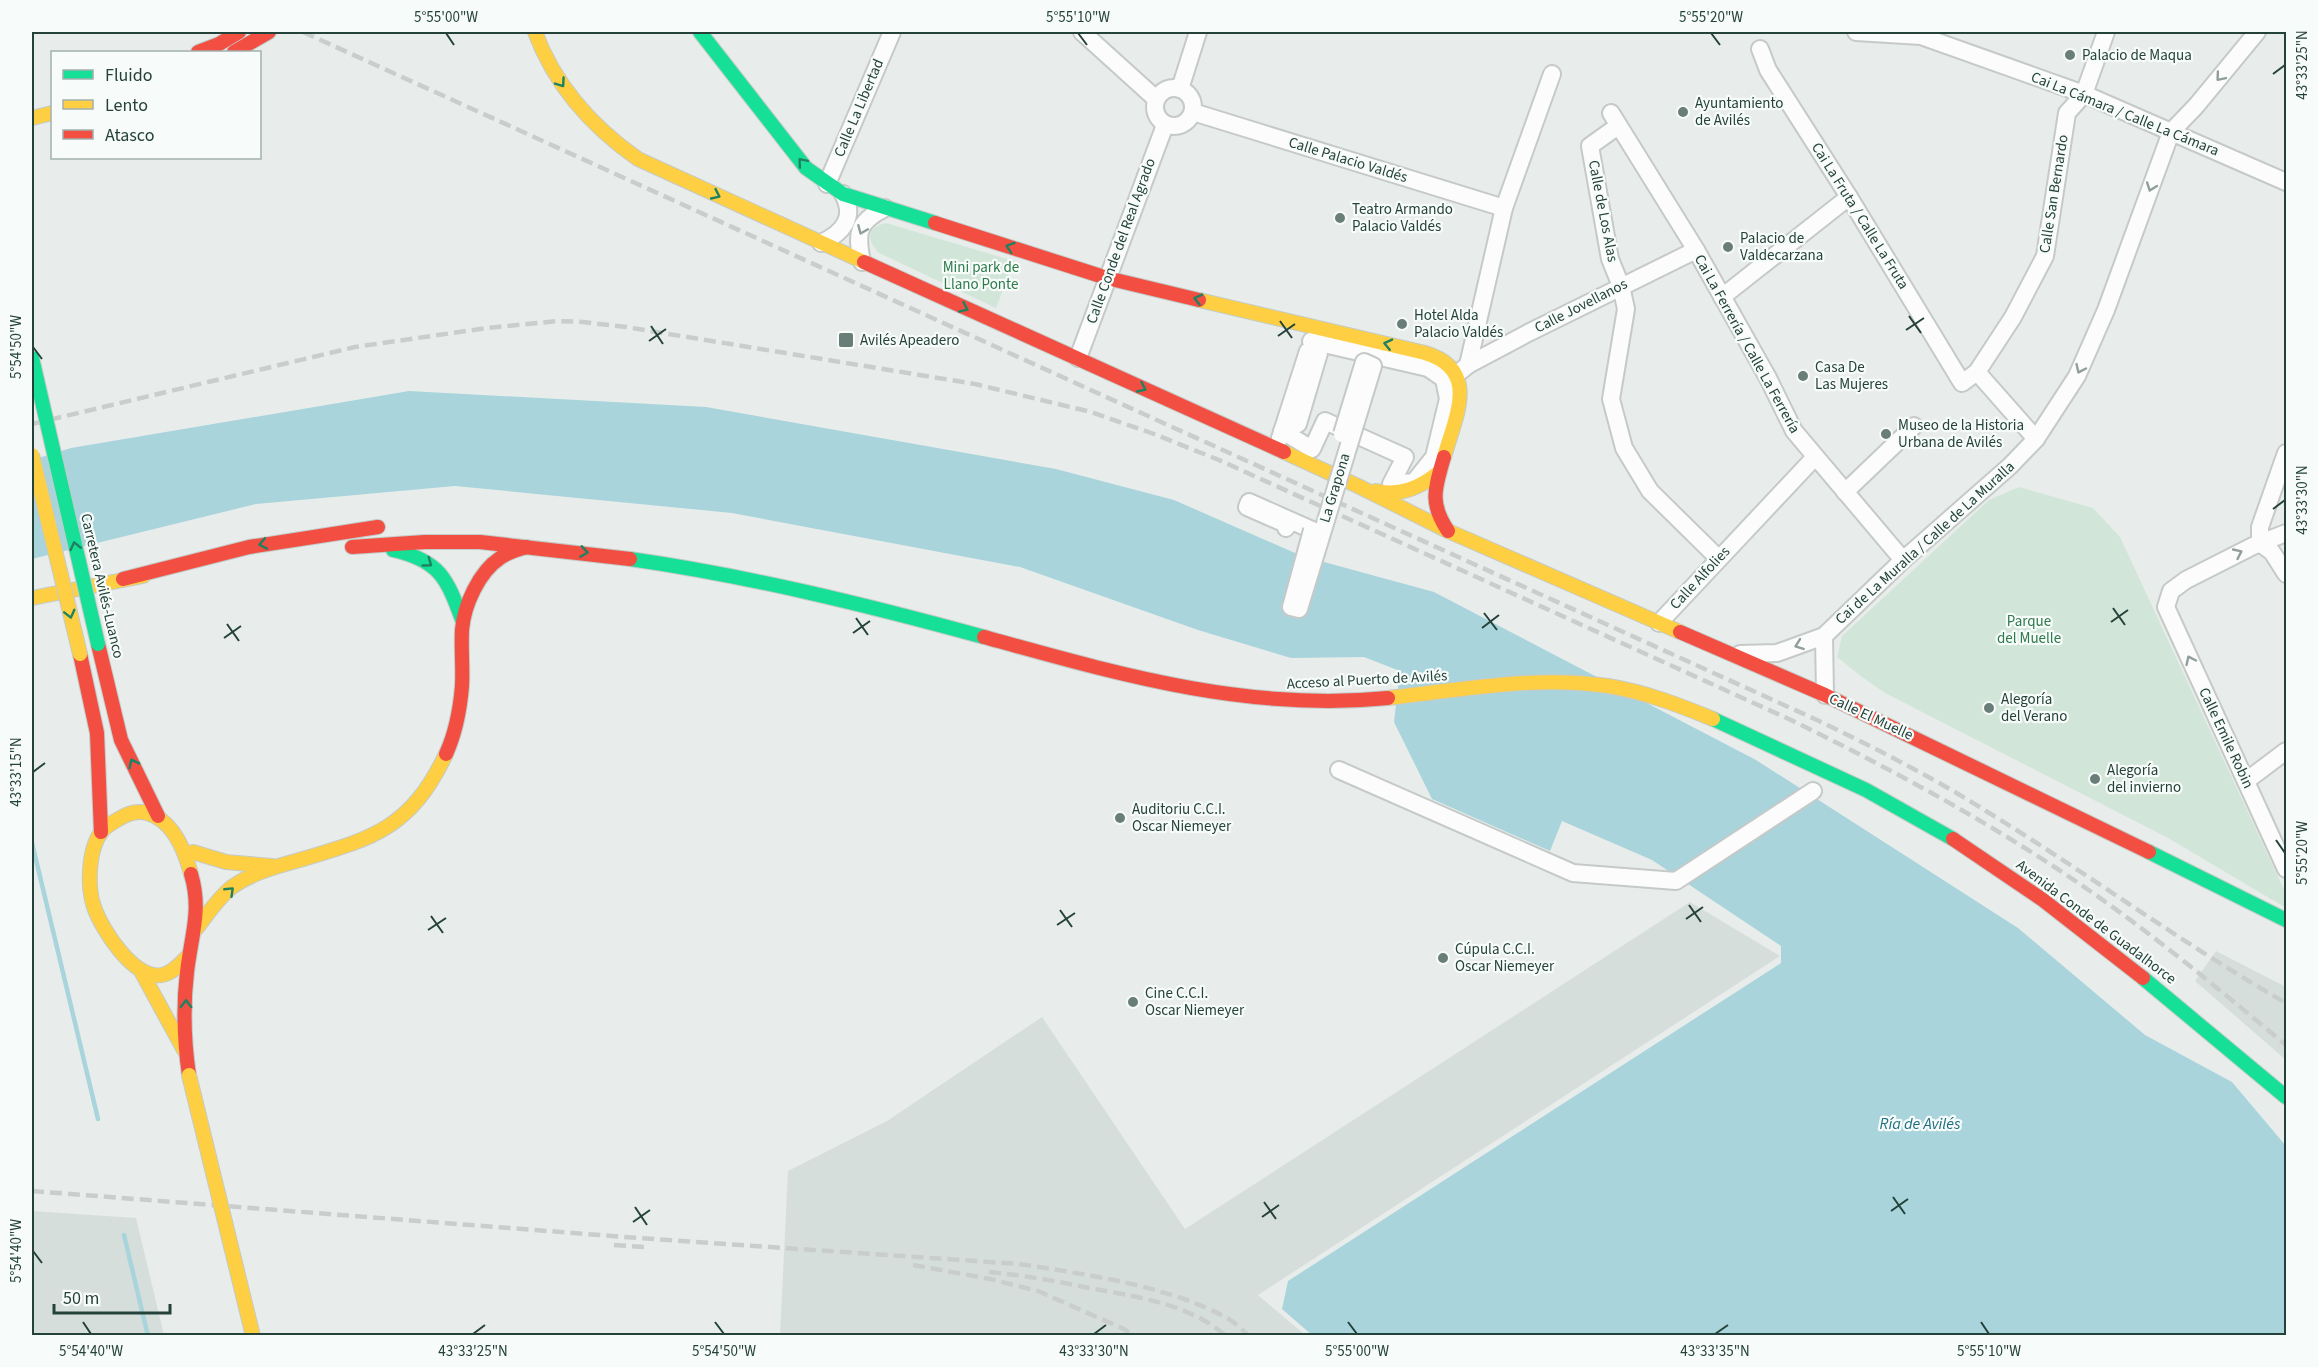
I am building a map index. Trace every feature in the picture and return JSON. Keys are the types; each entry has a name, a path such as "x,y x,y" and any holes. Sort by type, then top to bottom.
{"main road":[{"path":"201,51 219,44 239,32"},
{"path":"535,32 542,52 558,80 600,130 617,146 638,159 1358,486 1395,495 1409,492 1438,473"},
{"path":"700,32 806,168 843,194 1107,278 1313,334 1437,356 1463,369 1460,398 1434,492 1438,516 1448,531"},
{"path":"236,51 266,34"},
{"path":"32,118 51,114"},
{"path":"32,133 51,115"},
{"name":"Carretera Avilés-Luanco","path":"32,358 121,740 158,816"},
{"path":"32,455 97,734 101,832 91,863 90,883 94,905 123,954 142,973 186,1053"},
{"name":"Calle El Muelle","path":"1358,486 1448,531 1825,695 2019,787 2286,920"},
{"path":"123,579 188,560 299,537 397,525"},
{"path":"299,537 446,534 461,542 478,583"},
{"path":"196,929 233,885 275,866 344,848 392,824 410,809 425,792 446,756 458,718 463,670 463,622 449,570 461,542 478,535 555,536"},
{"path":"449,570 415,554 346,548 461,542 575,550 679,566 856,603"},
{"path":"463,622 478,583 490,565 501,556 526,547"},
{"path":"32,598 123,579 317,550"},
{"path":"685,554 821,588 856,603"},
{"name":"Acceso al Puerto de Avilés","path":"856,603 1146,680 1204,693 1258,701 1316,703 1551,682 1609,687 1655,698 1708,717"},
{"name":"Avenida Conde de Guadalhorce","path":"1708,717 1848,781 1952,838 2045,900 2155,986 2286,1096"},
{"path":"101,832 115,821 131,813 158,816 173,832 190,866 195,894 196,929 188,956 186,979 186,1053 189,1075 253,1335"},
{"path":"193,852 226,862 275,866"},
{"path":"142,973 161,976 178,967 188,956"}],"street":[{"name":"Calle La Libertad","path":"827,184 892,32"},
{"path":"1082,32 1156,99"},
{"path":"1180,89 1198,32"},
{"name":"Cai La Cámara / Calle La Cámara","path":"1856,32 1907,32 1921,36 2084,94 2286,182"},
{"name":"Calle San Bernardo","path":"1962,383 1977,372 2013,317 2045,256 2067,113 2084,94 2106,32"},
{"path":"2170,132 2196,106 2257,32"},
{"name":"Cai La Fruta / Calle La Fruta","path":"1760,49 1768,70 1849,197 1962,383"},
{"path":"1463,369 1504,208 1552,74"},
{"path":"1180,89 1191,98 1192,112 1184,124 1165,125 1154,111 1156,99 1164,90 1180,89"},
{"name":"Calle Palacio Valdés","path":"1192,112 1504,208"},
{"name":"Cai La Ferrería / Calle La Ferrería","path":"1615,120 1696,250 1768,378 1794,431 1903,560"},
{"name":"Calle de Los Alas","path":"1615,120 1590,146 1610,259 1621,286 1626,309 1611,399 1624,448 1650,491 1718,558"},
{"name":"Calle Conde del Real Agrado","path":"1078,358 1165,125"},
{"name":"Cai de La Muralla / Calle de La Muralla","path":"1727,654 1777,653 1824,636 1903,560 2010,466 2036,439 2077,376 2106,310 2170,132"},
{"path":"821,243 833,238 843,228 849,214 849,204 843,194"},
{"path":"1722,297 1849,197"},
{"path":"862,262 858,241 860,228 870,215 885,208"},
{"name":"Calle Jovellanos","path":"1463,369 1621,286 1696,250"},
{"path":"1276,449 1313,334 1428,368 1444,379 1448,399 1434,458 1414,482 1391,484 1405,457 1325,421 1312,449 1282,431"},
{"name":"La Grapona","path":"1286,528 1288,525 1247,507 1249,502 1311,530 1291,607 1299,609 1373,366 1364,362 1344,435"},
{"path":"1977,372 2036,439"},
{"path":"1845,492 1914,426"},
{"path":"2260,543 2260,527 2286,453"},
{"name":"Calle Alfolies","path":"1659,623 1815,457"},
{"path":"2260,543 2286,533"},
{"path":"2260,543 2272,552 2286,574"},
{"name":"Calle Emile Robin","path":"2260,543 2186,580 2171,591 2166,607 2286,869"},
{"path":"1824,636 1825,695"},
{"path":"2246,781 2286,751"},
{"path":"1339,770 1573,873 1676,881 1813,790"}],"shaded area":[{"path":"1690,902 1780,956 1258,1295 1305,1335 780,1335 788,1171 887,1121 1042,1017 1185,1229"},
{"path":"2216,951 2286,987 2286,1060 2195,981"},
{"path":"32,1211 136,1218 164,1335 32,1335"}],"green space":[{"name":"Mini park de Llano Ponte","path":"886,223 1014,261 996,308 879,253 872,244 870,235 874,228"},
{"name":"Parque del Muelle","path":"2019,487 2093,508 2120,537 2286,894 2286,908 2168,838 1885,693 1837,657 1842,636 1989,500"}],"water":[{"name":"Ría de Avilés","path":"409,391 706,407 1056,469 1174,500 1302,556 1434,592 1756,760 2018,928 2145,1035 2232,1082 2286,1146 2286,1335 1312,1335 1282,1309 1288,1281 1781,963 1781,946 1652,860 1562,821 1550,851 1432,799 1394,722 1400,671 1364,657 1291,658 1198,630 1020,567 732,513 455,486 256,504 32,559 32,460 71,448"}],"waterway":[{"path":"32,843 98,1119"},
{"path":"124,1235 148,1336"}],"railway":[{"path":"303,32 1817,720 1966,798 2210,957 2286,1003"},
{"path":"32,424 355,347 487,328 558,321 626,327 975,384 1091,412 1219,460 1791,720 1868,759 1981,821 2090,891 2165,946 2286,1045"},
{"path":"32,1191 638,1238 1019,1264 1126,1283 1179,1297 1227,1318 1249,1336"},
{"path":"614,1245 644,1247"},
{"path":"913,1265 990,1279 1038,1291 1124,1329 1133,1336"},
{"path":"989,1272 1052,1281 1161,1303 1195,1316 1226,1336"}],"traffic: fast":[{"path":"700,32 806,168 843,194 935,223"},
{"path":"32,358 98,644"},
{"path":"393,550 422,560 440,574 452,594 463,622"},
{"path":"630,559 808,592 984,637"},
{"path":"1713,719 1866,790 1953,839"},
{"path":"2149,852 2286,920"},
{"path":"2143,978 2286,1097"}],"traffic: slow":[{"path":"535,32 553,70 576,103 605,133 638,159 864,262"},
{"path":"32,118 51,113"},
{"path":"1199,300 1425,353 1442,361 1453,371 1459,383 1460,396 1458,411 1444,457"},
{"path":"1284,452 1448,531 1680,632"},
{"path":"32,455 80,654"},
{"path":"1376,491 1409,490 1438,473"},
{"path":"32,598 143,576"},
{"path":"1388,698 1498,685 1581,683 1649,695 1713,719"},
{"path":"196,929 222,896 246,878 271,868 346,846 386,828 418,800 446,754"},
{"path":"188,956 180,965 162,975 141,970 120,952 104,928 94,907 90,889 91,858 97,839 104,829 124,816 143,812 156,817 171,829 181,846 191,874"},
{"path":"193,852 226,862 272,866"},
{"path":"142,973 184,1050"},
{"path":"189,1075 253,1336"}],"traffic: jam":[{"path":"201,51 219,44 239,32"},
{"path":"236,51 269,32"},
{"path":"935,223 1107,278 1199,300"},
{"path":"864,262 1284,452"},
{"path":"1444,457 1435,495 1438,512 1448,531"},
{"path":"123,579 249,547 378,527"},
{"path":"352,547 425,542 480,542 630,559"},
{"path":"446,754 455,729 460,704 462,630 469,600 479,580 492,564 506,554 526,547"},
{"path":"1680,632 1825,695 2149,852"},
{"path":"984,637 1134,676 1234,695 1284,700 1336,701 1388,698"},
{"path":"98,644 121,740 158,816"},
{"path":"80,654 97,733 101,832"},
{"path":"1953,839 2043,900 2143,978"},
{"path":"189,1075 185,1036 186,985 196,912 191,874"}],"place":[{"name":"Palacio de Maqua","path":"2070,55"},
{"name":"Ayuntamiento de Avilés","path":"1683,112"},
{"name":"Teatro Armando Palacio Valdés","path":"1340,218"},
{"name":"Palacio de Valdecarzana","path":"1728,247"},
{"name":"Hotel Alda Palacio Valdés","path":"1402,324"},
{"name":"Avilés Apeadero","path":"846,340"},
{"name":"Casa De Las Mujeres","path":"1803,376"},
{"name":"Museo de la Historia Urbana de Avilés","path":"1886,434"},
{"name":"Alegoría del Verano","path":"1989,708"},
{"name":"Alegoría del invierno","path":"2095,779"},
{"name":"Auditoriu C.C.I. Oscar Niemeyer","path":"1120,818"},
{"name":"Cúpula C.C.I. Oscar Niemeyer","path":"1443,958"},
{"name":"Cine C.C.I. Oscar Niemeyer","path":"1133,1002"}]}
